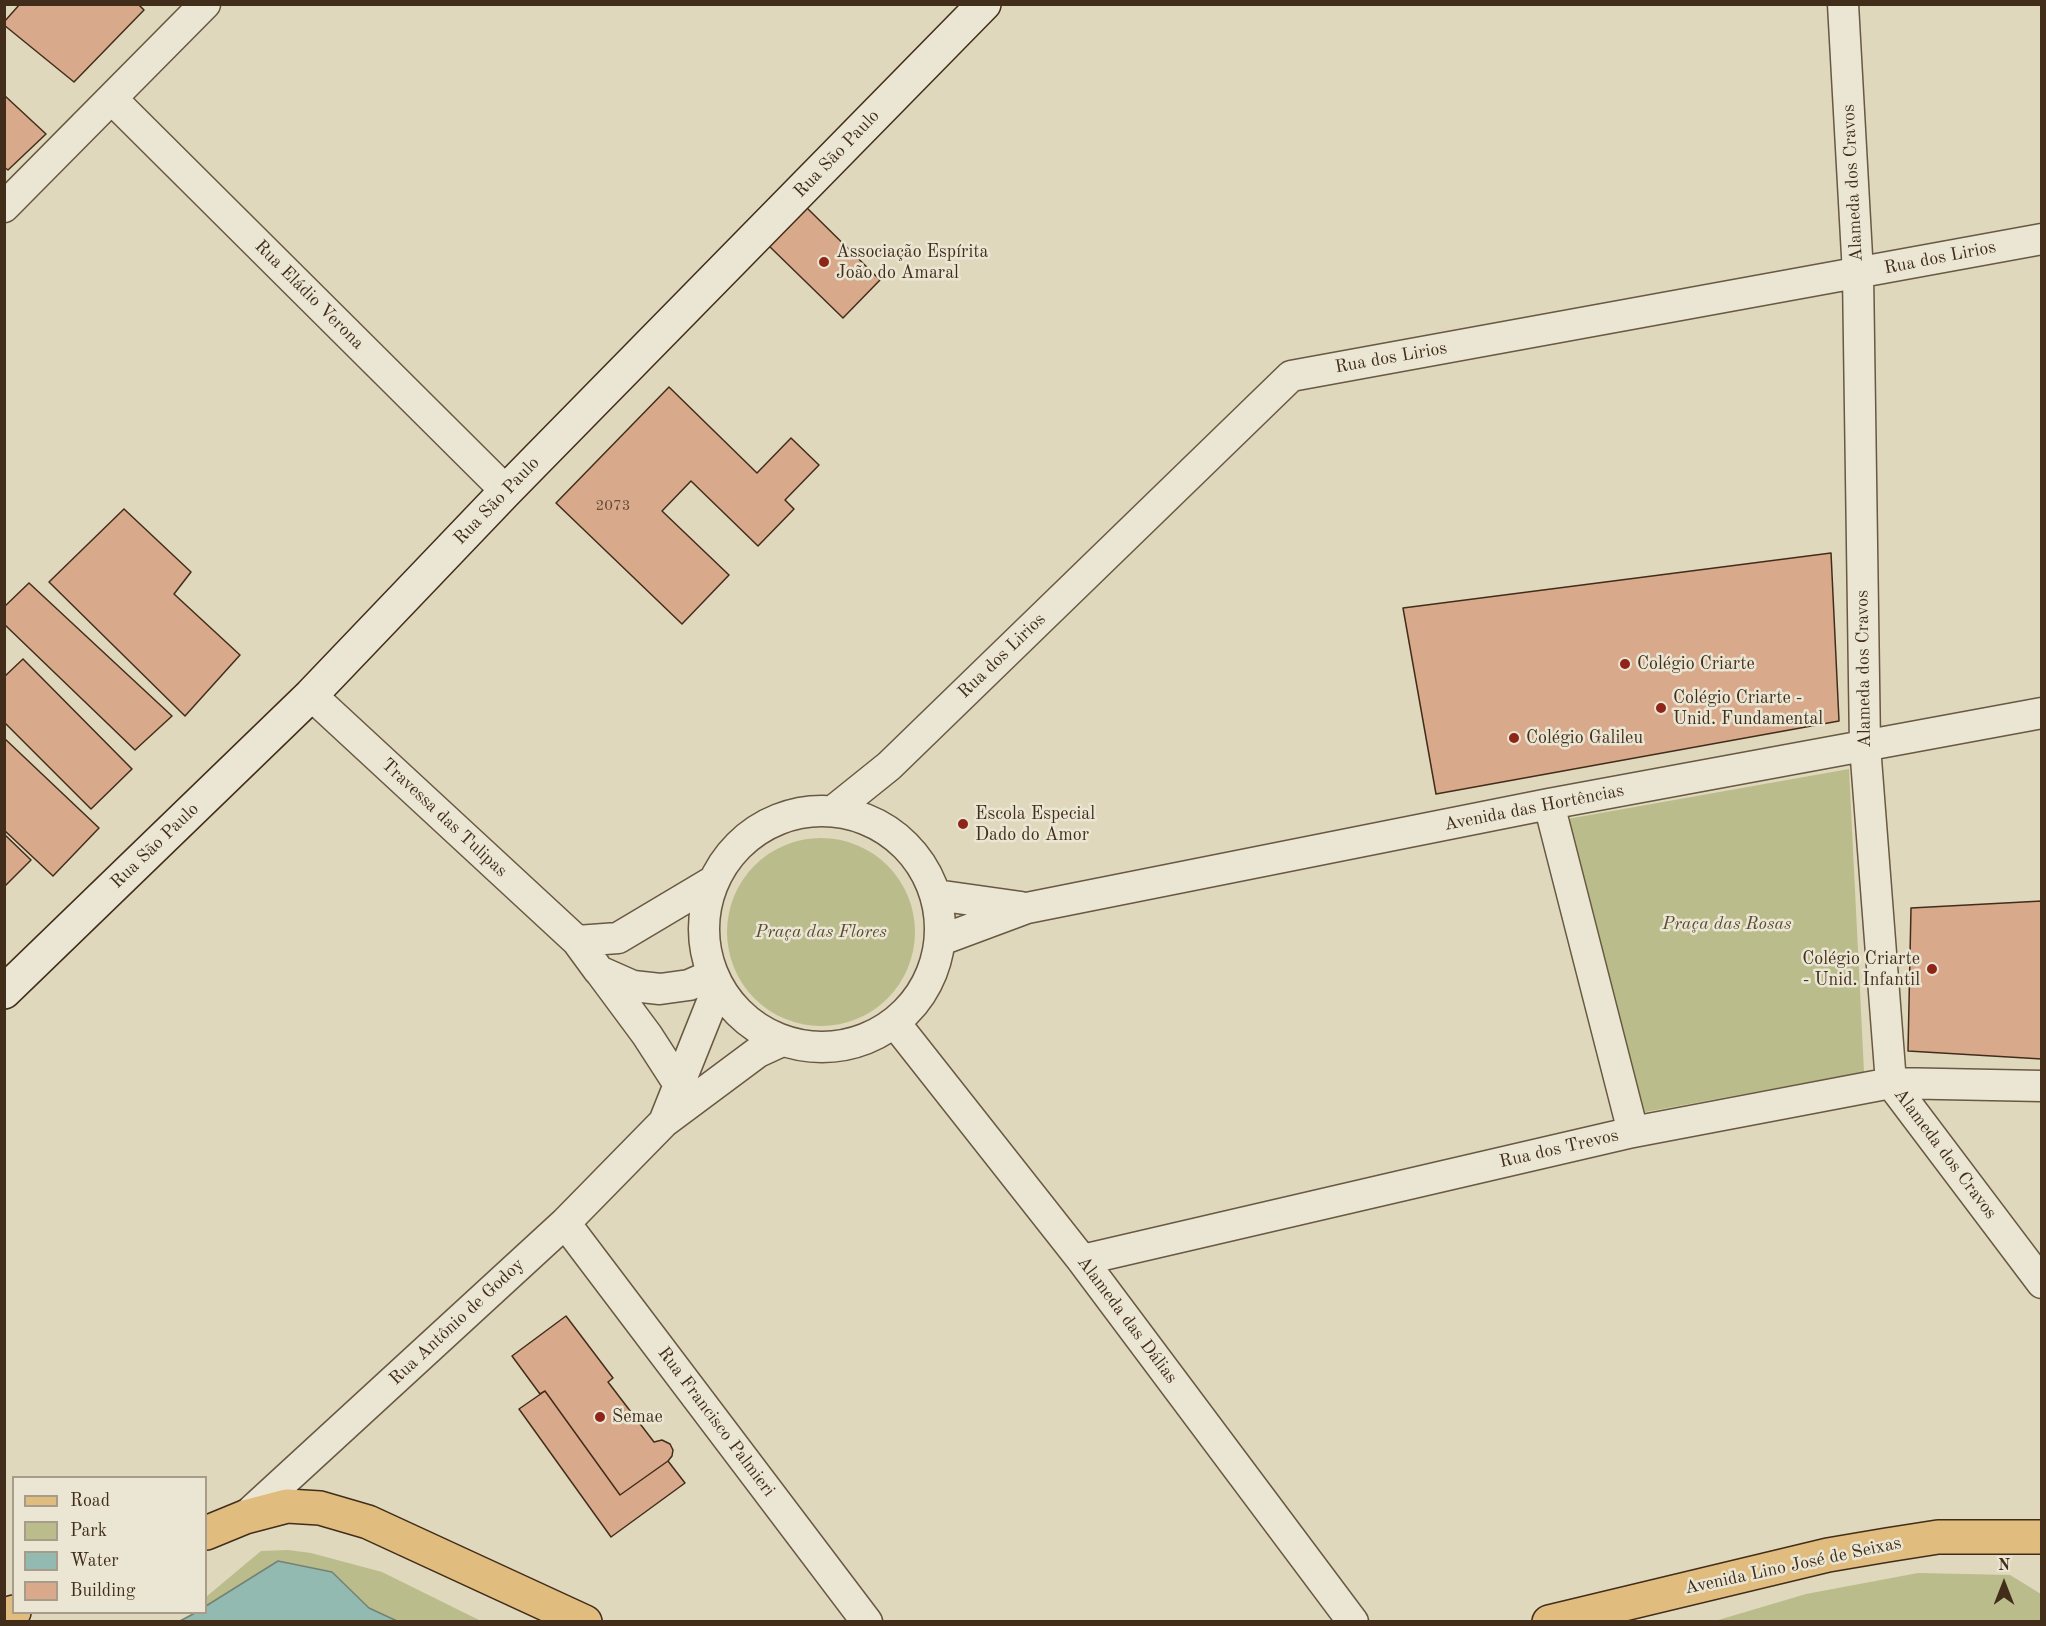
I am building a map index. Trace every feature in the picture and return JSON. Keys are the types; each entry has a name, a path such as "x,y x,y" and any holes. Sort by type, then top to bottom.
{"main road":[{"name":"Rua São Paulo","path":"4,992 311,694 506,491 984,4"},
{"path":"207,1533 245,1517 287,1506 320,1508 347,1515 482,1573 585,1622"},
{"name":"Avenida Lino José de Seixas","path":"1549,1622 1828,1556 1887,1545 1938,1537 2042,1537"}],"street":[{"path":"4,207 205,4"},
{"name":"Alameda dos Cravos","path":"1843,4 1858,274 1865,746 1892,1083 2042,1283"},
{"name":"Rua Eládio Verona","path":"112,99 506,491"},
{"name":"Rua dos Lirios","path":"833,811 889,766 1291,376 2042,239"},
{"name":"Travessa das Tulipas","path":"311,694 577,941 647,1035 678,1083"},
{"name":"Avenida das Hortências","path":"941,940 1027,908 1549,804 2042,713"},
{"path":"877,824 889,766"},
{"path":"1549,804 1633,1132"},
{"path":"833,811 855,815 877,824 903,842 923,866 936,895 941,917 941,940 934,971 918,999 895,1023 860,1042 821,1048 782,1041 756,1028 734,1010 715,981 704,944 704,912 712,882 732,850 761,827 795,813 833,811"},
{"path":"577,941 618,938 712,882"},
{"name":"Avenida das Hortências","path":"936,895 1027,908"},
{"name":"Travessa das Tulipas","path":"599,971 633,986 660,989 715,981"},
{"name":"Rua Antônio de Godoy","path":"664,1122 715,981"},
{"name":"Alameda das Dálias","path":"895,1023 1082,1260 1353,1622"},
{"name":"Rua Antônio de Godoy","path":"245,1517 565,1223 664,1122 758,1052 782,1041"},
{"name":"Rua dos Trevos","path":"1082,1260 1633,1132 1892,1083 2042,1086"},
{"name":"Rua Francisco Palmieri","path":"565,1223 867,1622"}],"green space":[{"name":"Praça das Rosas","path":"1849,769 1864,1072 1640,1113 1567,819"},
{"name":"Praça das Flores","path":"830,838 866,849 888,865 908,896 914,914 914,950 908,968 888,999 857,1019 839,1025 812,1026 776,1015 748,992 738,977 728,950 727,923 738,887 761,859 776,849 803,839"},
{"path":"288,1550 311,1553 382,1572 481,1621 397,1621 369,1608 332,1572 278,1561 207,1605 207,1596 261,1551"},
{"path":"1918,1573 2010,1575 2041,1594 2041,1621 1715,1621 1806,1594"}],"water":[{"path":"278,1561 332,1572 369,1608 397,1621 180,1621 193,1614 207,1614 207,1605"}],"building":[{"path":"20,4 138,4 144,10 74,82 4,25 4,22"},
{"path":"4,95 46,134 8,170 4,167"},
{"name":"Associação Espírita João do Amaral","path":"806,207 880,280 843,318 768,245"},
{"path":"669,387 757,473 791,438 819,465 785,500 794,509 758,546 691,481 662,511 729,575 682,624 556,503"},
{"path":"124,509 191,572 174,594 240,655 185,716 49,582"},
{"name":"Colégio Criarte","path":"1831,553 1839,721 1436,794 1403,608"},
{"path":"29,583 172,716 135,750 4,624 4,607"},
{"path":"23,659 132,769 91,809 4,722 4,677"},
{"path":"4,738 99,828 53,876 4,830"},
{"path":"4,834 31,860 4,887"},
{"path":"2042,901 2042,1059 1908,1051 1911,908"},
{"name":"Semae","path":"566,1316 613,1378 608,1382 654,1442 662,1440 670,1444 673,1450 668,1461 620,1495 545,1391 540,1394 512,1356"},
{"path":"545,1391 620,1495 668,1461 685,1483 611,1537 519,1409"}],"place":[{"name":"Associação Espírita João do Amaral","path":"824,262"},
{"name":"Colégio Criarte","path":"1625,664"},
{"name":"Colégio Criarte - Unid. Fundamental","path":"1661,708"},
{"name":"Colégio Galileu","path":"1514,738"},
{"name":"Escola Especial Dado do Amor","path":"963,824"},
{"name":"Colégio Criarte - Unid. Infantil","path":"1932,969"},
{"name":"Semae","path":"600,1417"}]}
